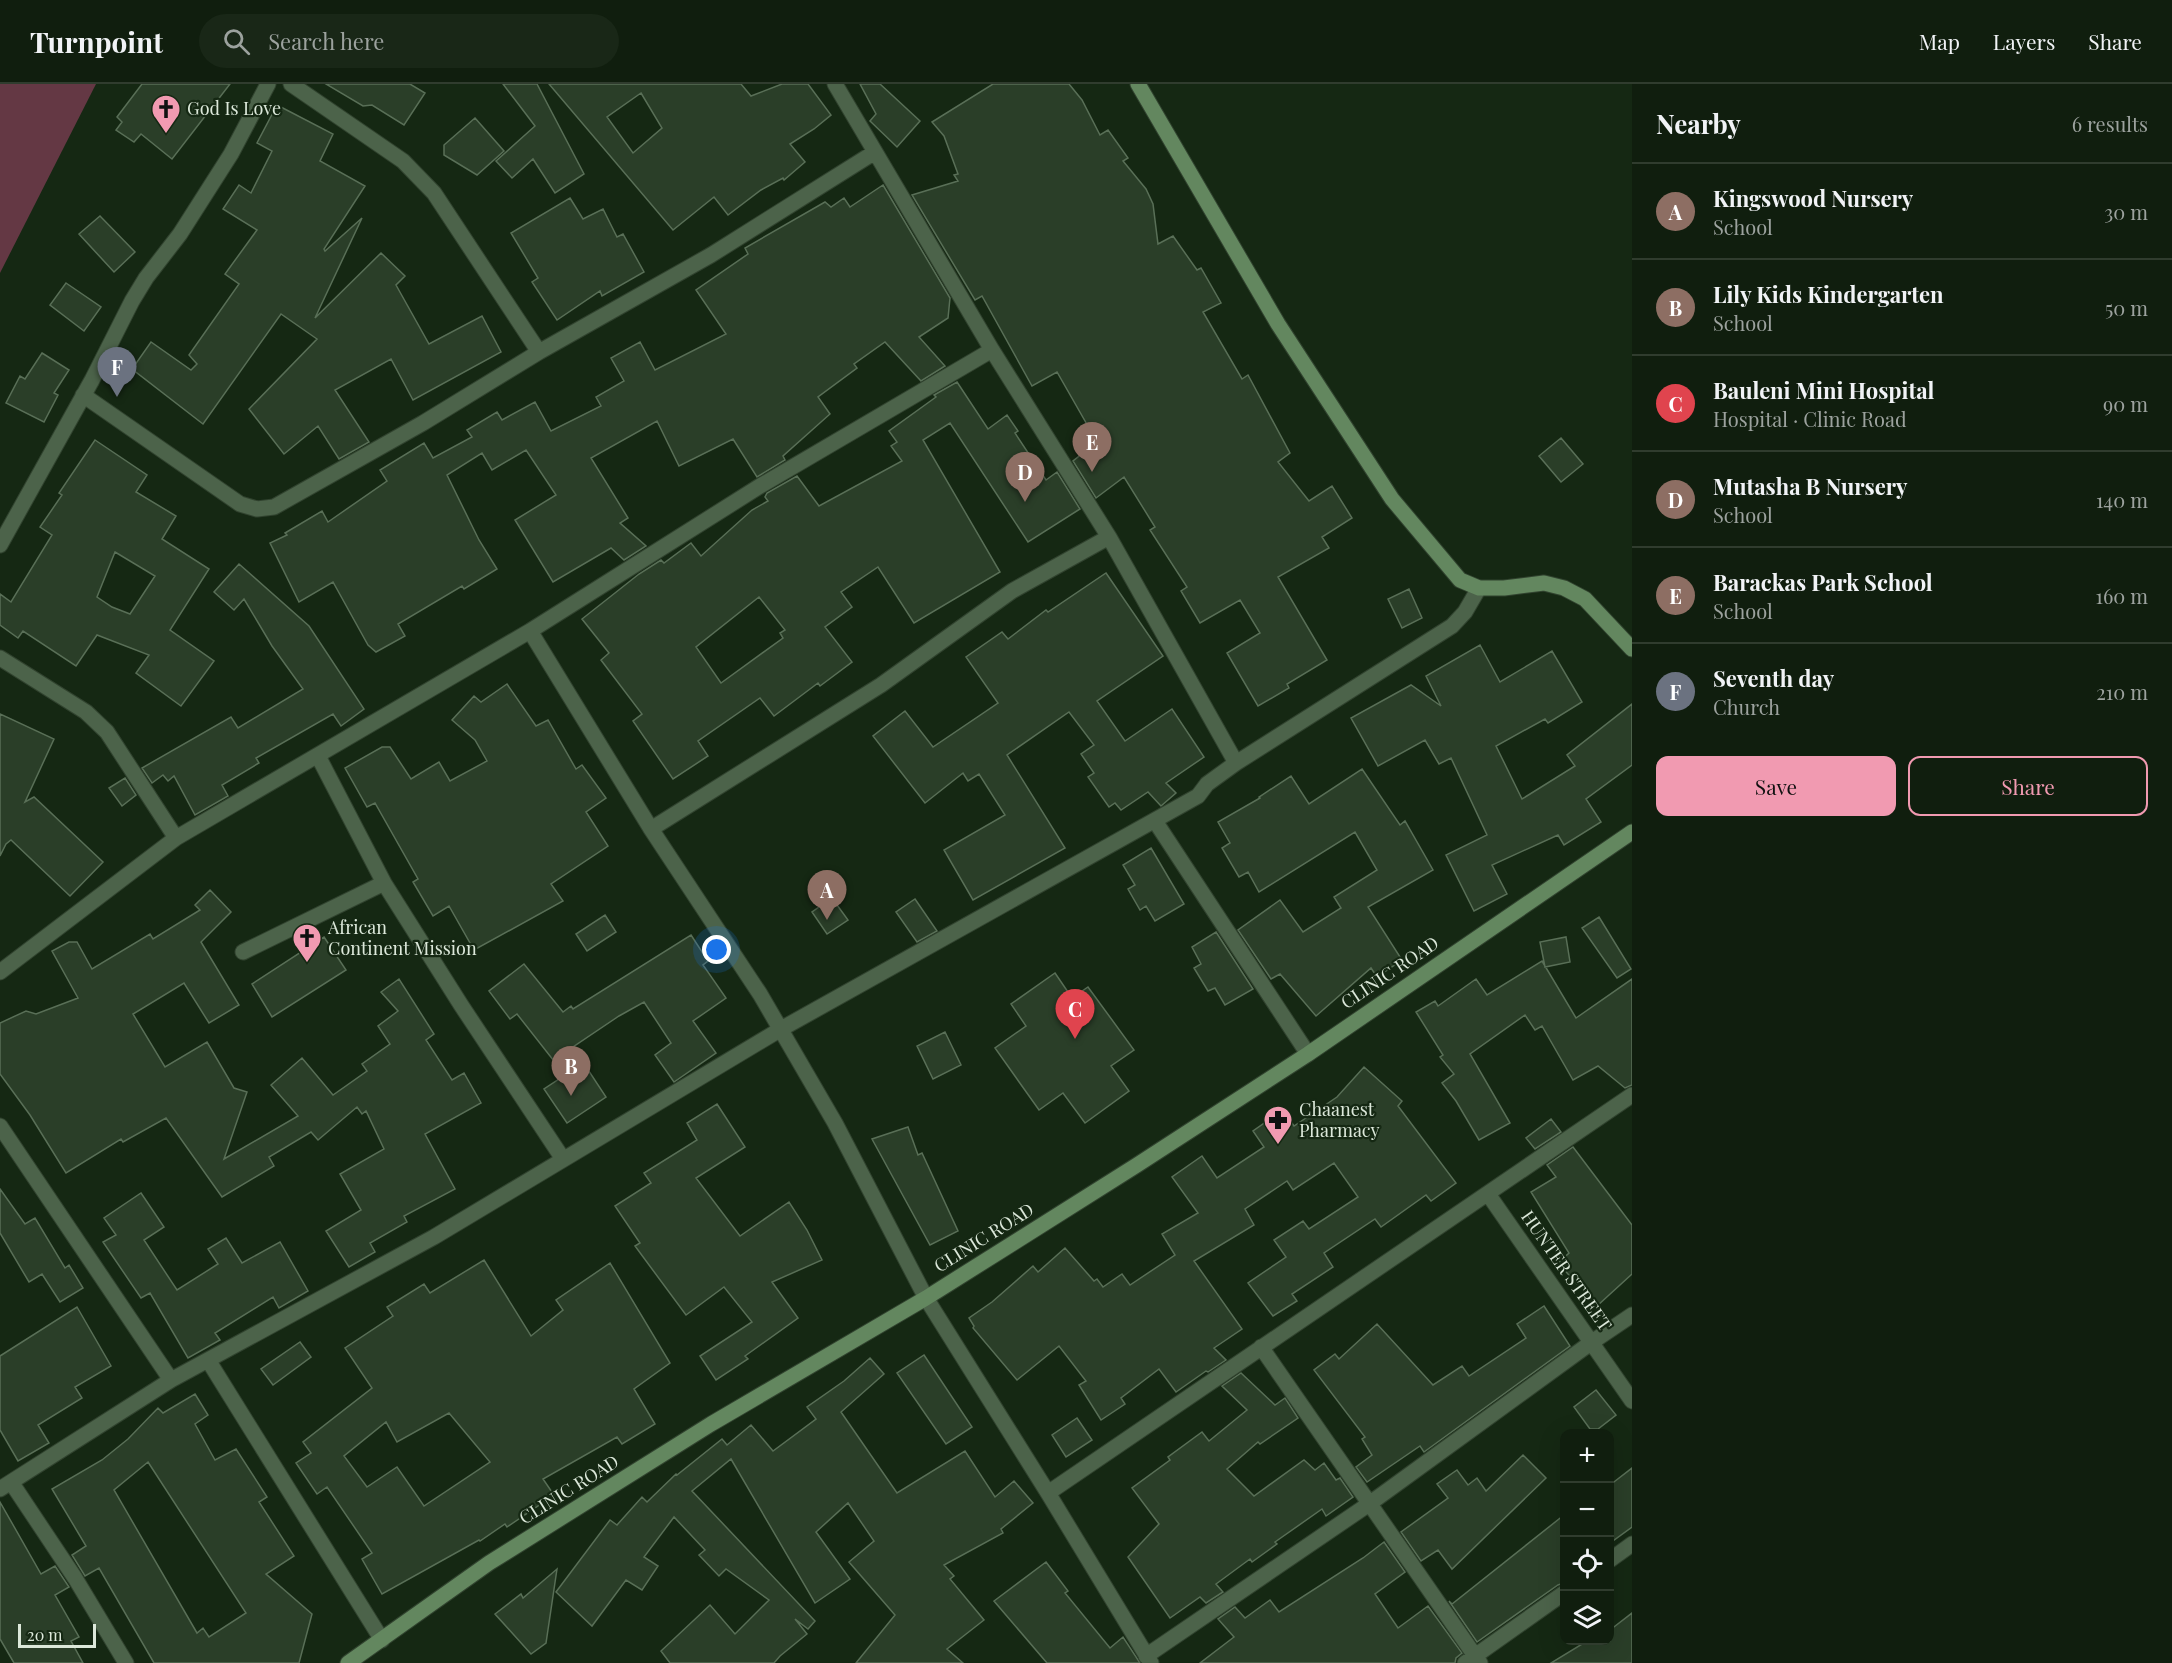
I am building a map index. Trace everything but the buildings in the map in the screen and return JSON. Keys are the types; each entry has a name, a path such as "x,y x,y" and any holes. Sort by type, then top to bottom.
{"street":[{"path":"0,545 132,302 146,278 180,234 231,154 268,84"},
{"path":"291,84 403,161 422,180 434,193 539,352"},
{"path":"835,84 992,350 1109,537 1236,763"},
{"path":"1138,84 1278,324 1392,500 1460,580 1479,588 1544,584 1564,588 1585,600 1632,649"},
{"path":"83,395 240,504 257,509 274,507 423,423 539,352 711,255 875,152"},
{"path":"0,972 176,838 530,631 760,486 992,350"},
{"path":"651,829 881,685 1012,591 1109,537"},
{"path":"126,1663 75,1578 5,1486 171,1380 434,1237 781,1029 1198,796 1207,784 1236,763 1452,626 1465,612 1479,588"},
{"path":"530,631 651,829 760,994 835,1123 926,1298 1148,1659 1632,1315"},
{"path":"0,658 86,712 107,732 176,838"},
{"path":"318,756 384,883 563,1159"},
{"path":"1155,821 1308,1054"},
{"name":"CLINIC ROAD","path":"348,1663 489,1563 711,1424 926,1298 1308,1054 1632,832"},
{"path":"243,952 384,883"},
{"path":"1048,1493 1632,1095"},
{"path":"0,1126 171,1380"},
{"name":"HUNTER STREET","path":"1488,1194 1632,1401"},
{"path":"1262,1347 1474,1661 1560,1596"},
{"path":"208,1360 382,1640"},
{"path":"1614,1557 1632,1544"}],"shaded area":[{"path":"0,84 96,84 0,273"}],"place":[{"name":"God Is Love","path":"166,134"},
{"name":"Seventh day","path":"117,397"},
{"name":"Barackas Park School","path":"1092,472"},
{"name":"Mutasha B Nursery","path":"1025,502"},
{"name":"Kingswood Nursery","path":"827,920"},
{"name":"African Continent Mission","path":"307,964"},
{"name":"Bauleni Mini Hospital","path":"1075,1039"},
{"name":"Lily Kids Kindergarten","path":"571,1096"},
{"name":"Chaanest Pharmacy","path":"1278,1146"}]}
